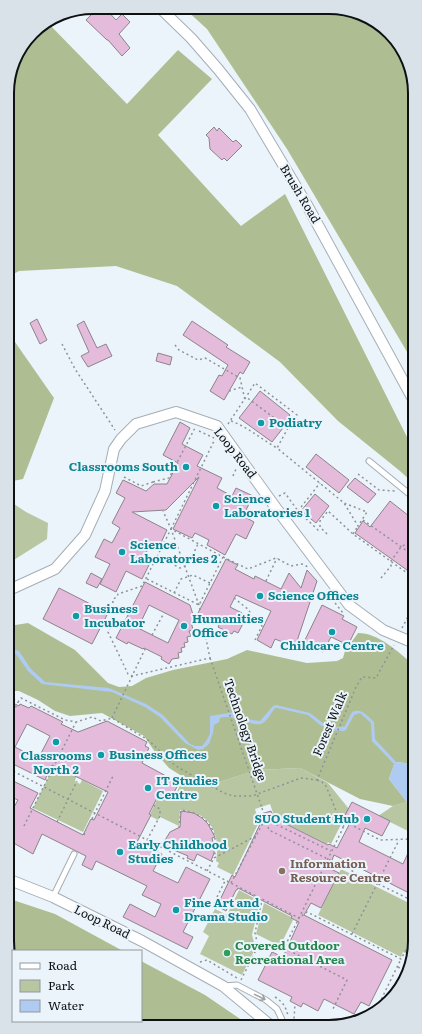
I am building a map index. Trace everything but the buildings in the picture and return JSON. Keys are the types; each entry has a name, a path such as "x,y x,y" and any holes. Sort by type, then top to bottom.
{"street":[{"name":"Brush Road","path":"166,14 218,69 250,109 307,205 408,390"},
{"name":"Loop Road","path":"14,588 55,569 85,535 105,491 114,449 121,438 136,424 176,412 217,426 349,606 383,630 408,640"},
{"name":"Loop Road","path":"14,882 53,897 142,941 224,986 265,1020"}],"lane":[{"path":"369,462 407,492"},
{"path":"53,897 74,854"},
{"path":"224,986 237,985 266,1000 277,1009 282,1020"}],"path":[{"path":"62,344 75,369 121,438"},
{"path":"175,345 179,350 198,360 205,358 240,378 245,400"},
{"path":"227,426 255,383 297,415 277,448"},
{"path":"229,391 242,387"},
{"path":"246,397 288,428"},
{"path":"231,420 241,424 262,440 277,448 344,503 358,526"},
{"path":"124,477 141,486 169,478 195,428 215,439 142,586 118,594 117,597 113,599 112,624 108,632 128,674 132,676 210,658"},
{"path":"233,476 236,470"},
{"path":"358,474 379,490 407,492"},
{"path":"298,511 320,483"},
{"path":"279,496 285,492 298,511 318,530 320,527"},
{"path":"344,503 368,512 353,534"},
{"name":"Technology Bridge","path":"162,511 171,530 187,577 199,606 210,658 270,830 408,898"},
{"path":"327,534 320,527 320,521 328,511 353,534 408,574"},
{"path":"362,520 408,552"},
{"path":"171,530 248,569 277,558"},
{"path":"381,578 391,566 391,562 401,547 408,543"},
{"path":"157,556 180,568 184,567 188,565 198,544"},
{"path":"146,578 199,606 223,556"},
{"path":"277,558 291,566 302,564 310,568"},
{"path":"266,581 277,558"},
{"path":"174,593 181,579 193,575 210,583"},
{"path":"234,598 249,610 253,621 262,626 255,640"},
{"path":"331,598 340,611 345,614"},
{"path":"152,635 164,613"},
{"path":"398,636 408,616"},
{"path":"112,624 121,628"},
{"name":"Forest Walk","path":"318,780 321,768 356,687 362,677 376,678 398,636"},
{"path":"112,718 145,649"},
{"path":"14,710 21,698 65,720 76,722 92,717 101,721 112,718 148,740 164,757 179,768 224,793 233,796 252,796 301,778 318,780 326,786 343,828"},
{"path":"14,700 18,702"},
{"path":"24,826 76,722"},
{"path":"14,772 299,918"},
{"path":"92,819 114,774"},
{"path":"57,822 78,781"},
{"path":"147,840 160,816 160,809 153,805"},
{"path":"180,828 180,810 194,813 202,817 209,824 215,837 216,849 214,858 207,871"},
{"path":"231,883 266,820 331,851"},
{"path":"332,1011 348,980 284,948 346,822 380,840 408,839"},
{"path":"84,835 86,830"},
{"path":"214,858 257,835"},
{"path":"352,934 399,840"},
{"path":"217,897 225,880"},
{"path":"241,980 258,946 255,934 262,900"},
{"path":"299,918 307,912 401,959"},
{"path":"380,1001 408,947"},
{"path":"397,967 403,970"},
{"path":"290,1020 294,1019 296,1004"}],"green space":[{"path":"191,14 334,14 350,17 369,25 385,37 397,53 405,72 408,93 408,354 287,149 207,29"},
{"path":"51,26 127,104 178,50 212,79 158,135 241,226 285,194 408,439 408,478 338,421 280,362 177,286 116,266 19,271 14,274 14,88 20,63 27,49 37,37"},
{"path":"14,341 54,398 23,479 14,481"},
{"path":"14,504 48,523 47,539 14,560"},
{"path":"28,623 75,650 108,683 119,687 132,686 146,678 173,670 227,659 247,650 307,663 337,661 343,658 345,651 358,633 373,636 388,644 408,660 408,763 395,762 389,779 407,802 393,806 360,799 300,768 257,770 210,785 188,780 169,768 144,736 102,713 70,716 55,711 38,700 19,691 14,691 14,625"},
{"path":"54,766 76,777 75,781 80,784 82,780 103,791 83,832 33,808"},
{"path":"300,768 328,783 349,809 331,844 328,842 327,844 275,818 270,804 255,809 259,822 233,875 217,867 219,863 216,861 217,842 215,833 206,820 199,815 180,810 179,826 160,817 158,820 150,816 159,796 172,801 184,778 210,785 257,770"},
{"path":"407,802 408,803 408,831 378,816 393,806"},
{"path":"341,869 408,902 408,946 407,954 403,952 401,957 318,915"},
{"path":"239,890 260,901 252,935 255,946 254,951 242,975 200,954 209,936 203,932 215,909 227,915"},
{"path":"14,900 55,914 121,950 15,950"},
{"path":"264,903 291,917 293,920 280,946 256,934"},
{"path":"142,962 205,995 242,1020 142,1020"}],"water":[{"path":"14,650 19,651 31,669 45,682 109,688 146,704 163,715 190,744 195,746 202,746 210,734 210,716 234,712 246,719 260,721 273,706 276,705 310,713 328,727 342,727 345,726 352,712 359,711 374,722 375,739 396,762 408,763 408,803 389,779 394,764 372,741 371,723 360,713 354,715 344,731 329,730 308,715 277,708 275,708 265,722 259,724 226,717 220,718 219,722 214,725 209,744 203,749 198,750 185,743 160,717 145,707 112,692 42,684 28,671 14,653"}],"place":[{"name":"Podiatry","path":"261,423"},
{"name":"Classrooms South","path":"186,467"},
{"name":"Science Laboratories 1","path":"216,506"},
{"name":"Science Laboratories 2","path":"122,552"},
{"name":"Science Offices","path":"260,596"},
{"name":"Business Incubator","path":"76,616"},
{"name":"Humanities Office","path":"184,626"},
{"name":"Childcare Centre","path":"332,632"},
{"name":"Classrooms North 2","path":"56,742"},
{"name":"Business Offices","path":"101,755"},
{"name":"IT Studies Centre","path":"148,788"},
{"name":"SUO Student Hub","path":"367,819"},
{"name":"Early Childhood Studies","path":"120,852"},
{"name":"Information Resource Centre","path":"282,871"},
{"name":"Fine Art and Drama Studio","path":"176,910"},
{"name":"Covered Outdoor Recreational Area","path":"227,953"}]}
